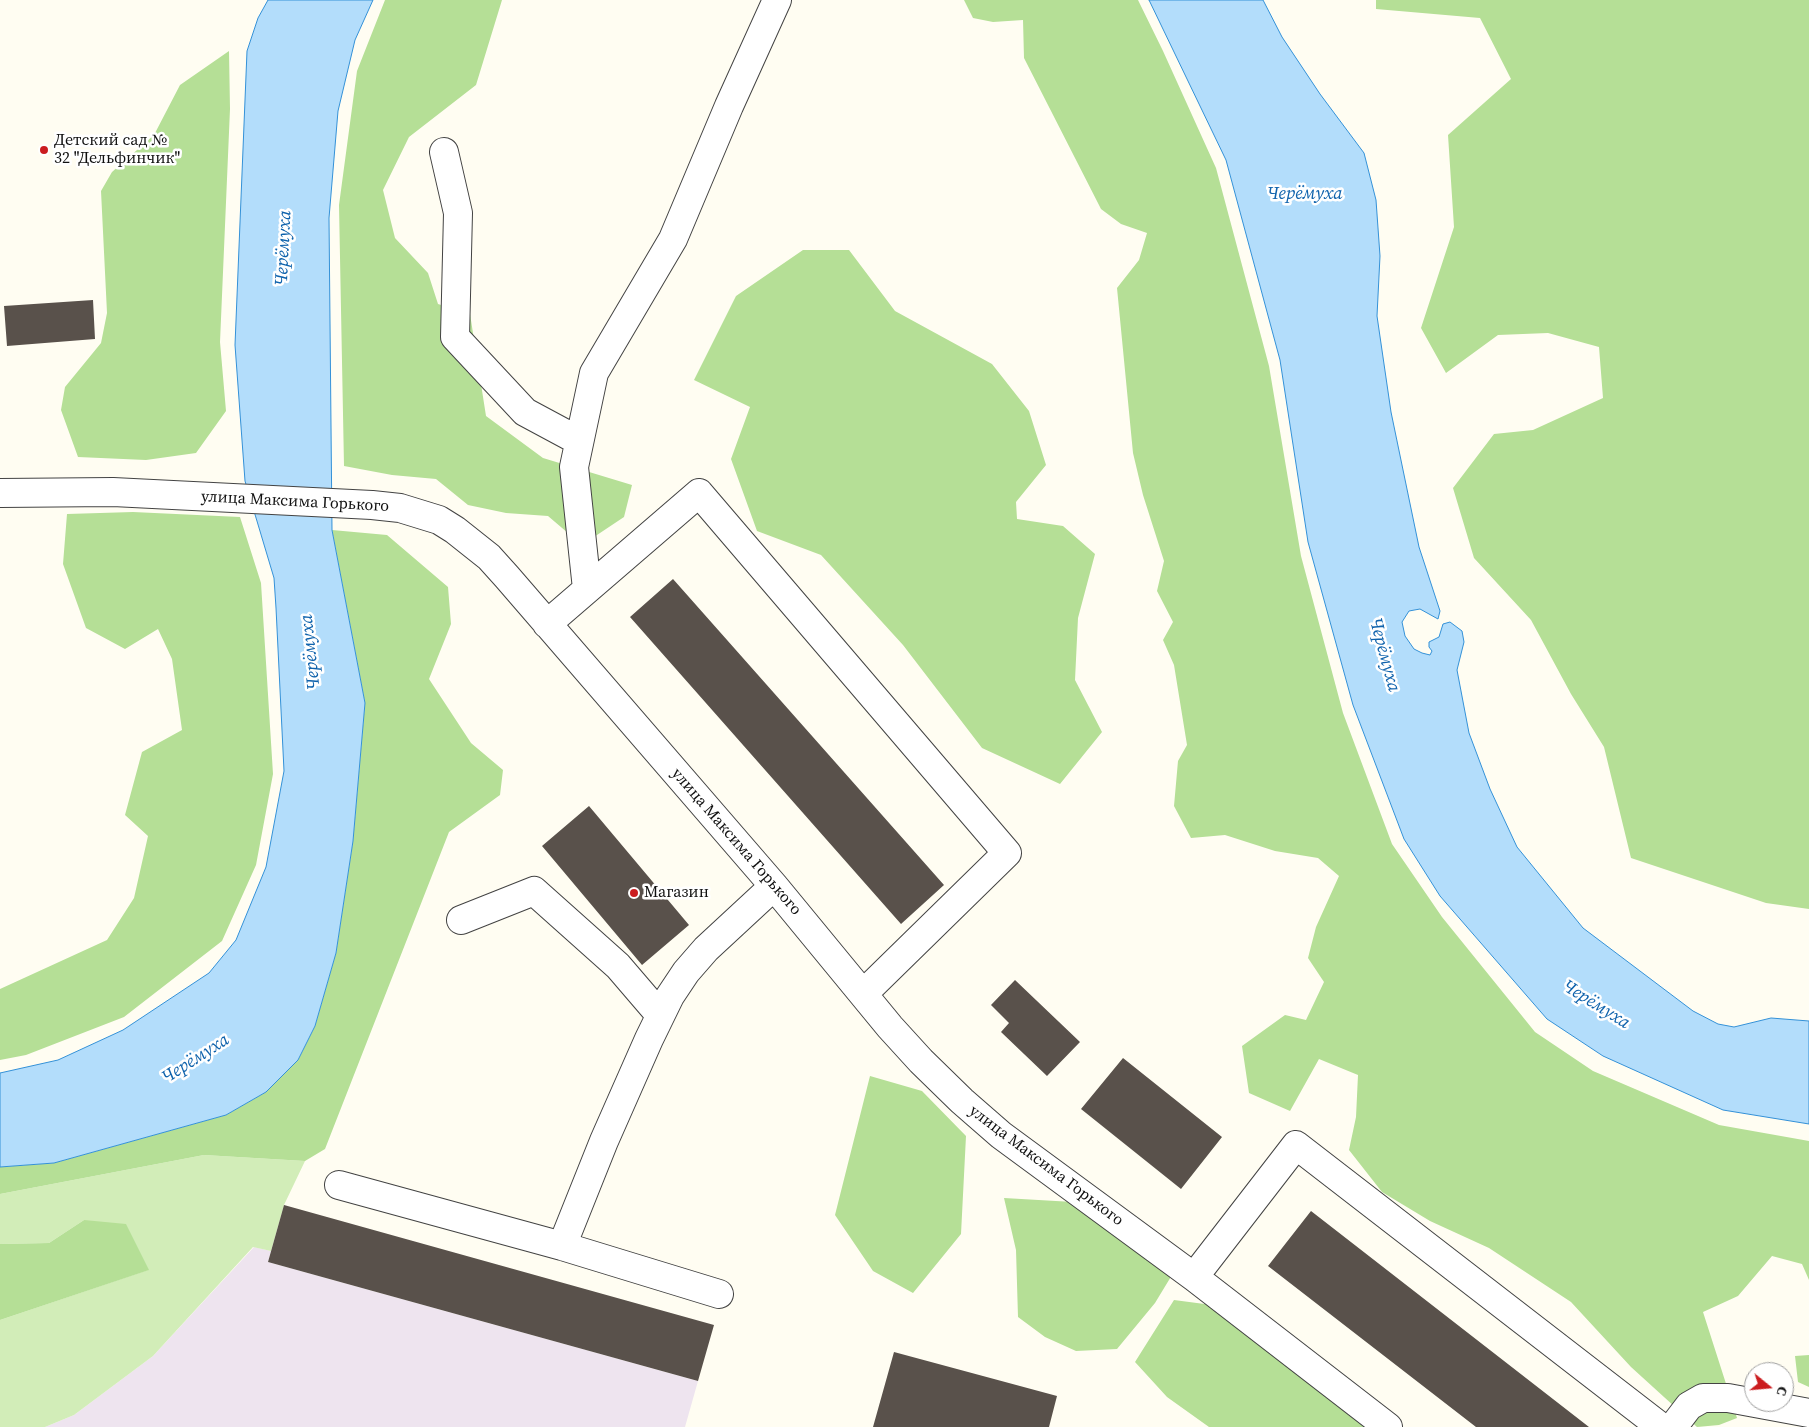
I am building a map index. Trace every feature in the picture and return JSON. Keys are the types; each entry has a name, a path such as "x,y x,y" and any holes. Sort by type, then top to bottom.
{"street":[{"path":"587,589 574,467 594,373 673,239 729,106 777,0"},
{"path":"444,152 458,213 454,337 525,412 580,441"},
{"name":"улица Максима Горького","path":"0,493 113,492 372,505 400,508 439,520 455,530 488,557 774,886 921,1061 962,1101 1001,1135 1194,1277 1388,1427"},
{"path":"547,624 699,493 1007,853 863,994"},
{"path":"562,1246 604,1141 670,996 686,972 706,949 774,886"},
{"path":"461,920 534,891 618,966 660,1015"},
{"path":"1194,1277 1296,1144 1661,1427"},
{"path":"339,1185 562,1246 719,1294"},
{"path":"1673,1427 1688,1406 1703,1398 1728,1398 1809,1413"}],"shaded area":[{"path":"254,1247 271,1251 268,1262 698,1381 685,1427 45,1427 74,1415 153,1356"}],"green space":[{"path":"385,0 502,0 476,85 409,137 383,190 395,238 428,273 438,304 470,314 486,416 543,458 632,485 624,517 582,545 548,516 506,513 468,505 436,479 392,475 344,466 339,205 357,71"},
{"path":"964,0 1138,0 1216,168 1269,366 1301,556 1343,713 1392,844 1442,917 1535,1032 1593,1071 1719,1125 1809,1141 1809,1280 1802,1264 1772,1256 1738,1296 1703,1312 1737,1418 1719,1425 1697,1427 1631,1367 1571,1302 1489,1248 1430,1221 1382,1192 1349,1150 1356,1117 1358,1075 1319,1059 1290,1111 1249,1093 1242,1046 1285,1015 1306,1020 1324,982 1308,958 1316,927 1339,876 1318,858 1275,851 1225,835 1191,838 1174,806 1178,761 1187,745 1174,665 1163,640 1173,622 1157,591 1164,561 1143,495 1133,453 1117,288 1139,260 1147,233 1121,224 1101,209 1024,58 1023,20 993,22 973,18"},
{"path":"1376,0 1809,0 1809,909 1766,903 1631,858 1604,747 1571,694 1531,620 1474,558 1453,488 1494,434 1533,430 1603,398 1599,347 1548,333 1498,335 1446,373 1421,328 1454,227 1448,135 1511,79 1480,18 1376,9"},
{"path":"229,51 230,109 220,342 226,411 196,453 146,460 78,457 61,410 65,387 101,343 107,313 101,191 112,172 154,135 180,85"},
{"path":"803,250 849,250 895,311 992,364 1029,411 1046,465 1016,502 1017,519 1063,526 1095,554 1078,618 1075,680 1102,732 1060,784 982,748 903,645 821,555 757,531 731,459 750,407 694,380 736,296"},
{"path":"133,512 240,517 261,583 273,774 256,865 222,941 124,1017 26,1055 0,1060 0,989 107,940 134,898 148,836 125,815 142,752 182,730 172,659 158,629 125,649 86,628 63,564 67,514"},
{"path":"332,530 387,535 448,587 451,624 429,679 471,743 503,770 500,795 449,832 325,1149 305,1161 204,1155 0,1194 0,1167 54,1163 226,1115 266,1092 298,1060 315,1026 336,953 353,841 365,703"},
{"path":"870,1076 922,1091 966,1136 961,1234 913,1293 873,1271 835,1215"},
{"path":"204,1155 305,1161 284,1205 271,1251 253,1247 153,1356 74,1415 45,1427 0,1427 0,1320 148,1270 84,1220 49,1243 0,1244 0,1194"},
{"path":"1004,1198 1073,1202 1172,1275 1155,1303 1117,1349 1076,1351 1045,1337 1018,1317 1016,1250"},
{"path":"84,1220 126,1224 149,1270 0,1320 0,1244 49,1243"},
{"path":"1174,1300 1212,1305 1263,1348 1328,1392 1368,1427 1209,1427 1167,1397 1135,1362"},
{"path":"1809,1355 1809,1387 1798,1382 1795,1356"}],"water":[{"name":"Черёмуха","path":"268,0 373,0 355,40 338,111 329,218 332,530 365,703 353,841 336,953 315,1026 298,1060 266,1092 226,1115 54,1163 0,1167 0,1073 58,1060 123,1030 209,973 236,940 266,867 284,771 276,608 274,578 245,481 235,345 247,51 258,18"},
{"name":"Черёмуха","path":"1149,0 1263,0 1282,37 1320,94 1364,153 1376,200 1380,256 1377,316 1391,412 1419,547 1440,611 1438,619 1420,609 1409,611 1402,622 1405,636 1414,649 1430,655 1432,651 1429,647 1429,642 1439,637 1443,624 1450,622 1462,631 1464,642 1457,670 1469,733 1490,789 1517,847 1583,928 1693,1011 1718,1024 1734,1027 1771,1018 1809,1021 1809,1124 1723,1110 1603,1056 1547,1019 1440,896 1404,839 1353,705 1308,542 1280,360 1226,160"}],"building":[{"path":"93,300 95,339 7,346 4,306"},
{"path":"673,579 944,885 901,924 630,617"},
{"path":"589,806 689,925 642,965 542,846"},
{"path":"1015,980 1080,1042 1047,1076 1001,1032 1009,1023 991,1005"},
{"path":"1123,1058 1222,1137 1181,1189 1081,1109"},
{"path":"284,1205 714,1325 698,1381 268,1262"},
{"path":"1311,1211 1589,1427 1476,1427 1268,1266"},
{"path":"894,1352 1057,1396 1049,1427 873,1427"}],"place":[{"name":"Детский сад № 32 \"Дельфинчик\"","path":"44,150"},
{"name":"Магазин","path":"634,893"}]}
